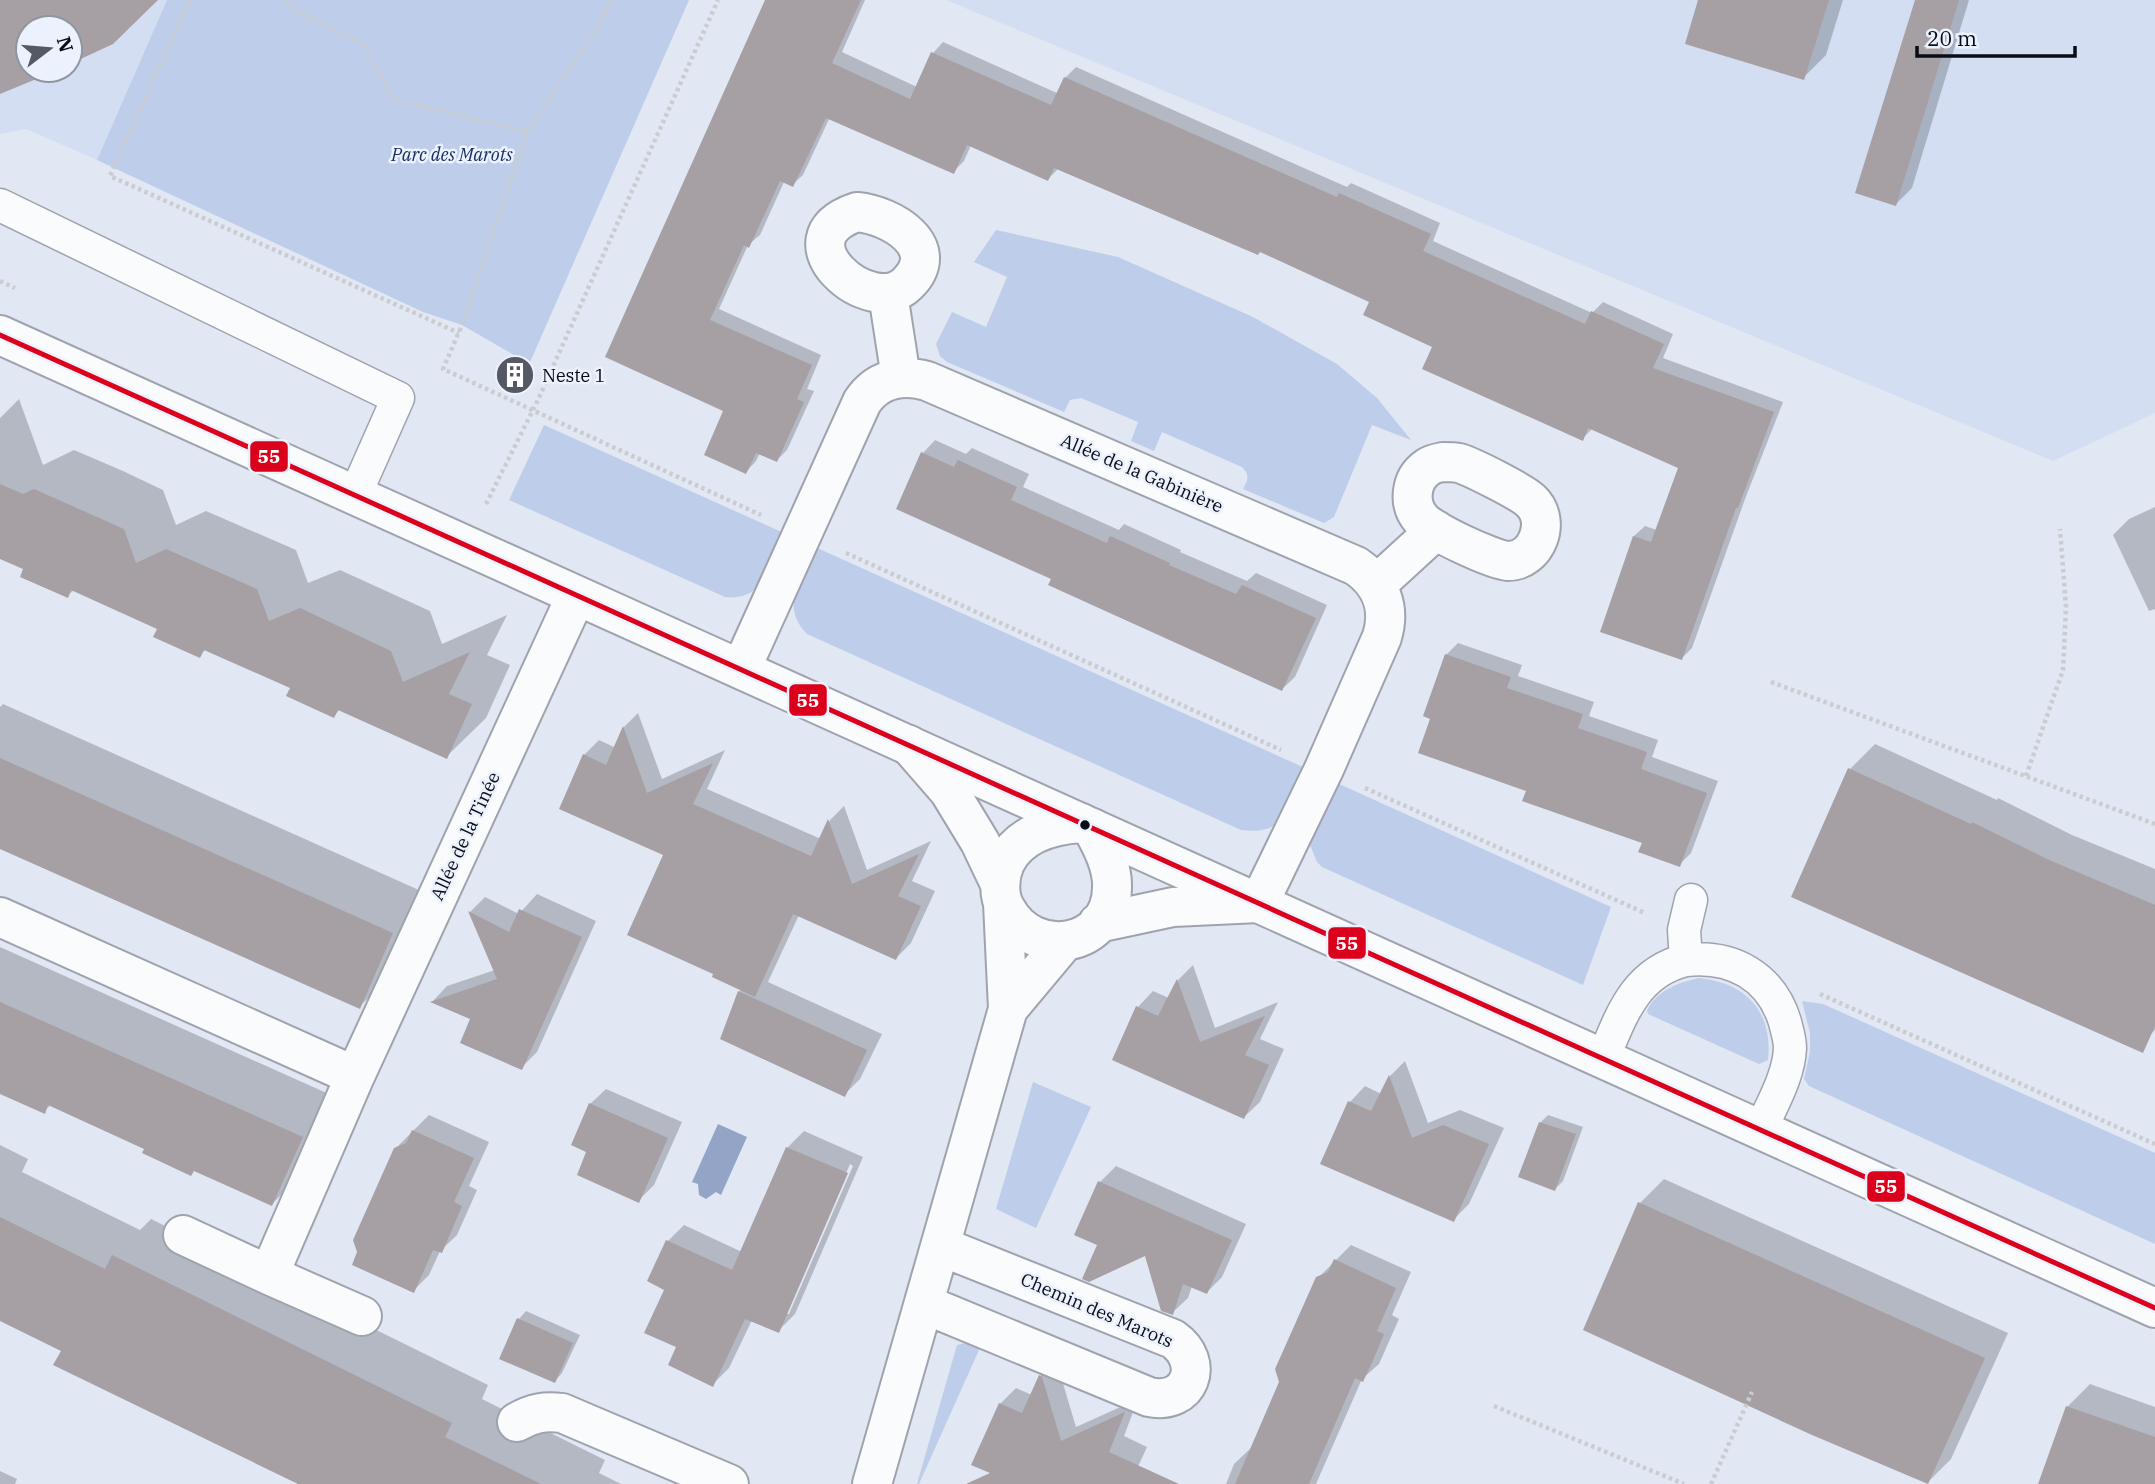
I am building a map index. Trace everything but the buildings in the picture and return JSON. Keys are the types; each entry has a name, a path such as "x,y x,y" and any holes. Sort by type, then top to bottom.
{"street":[{"path":"741,669 862,402 870,391 881,383 901,378 888,294"},
{"path":"0,335 2155,1308"},
{"name":"Allée de la Gabinière","path":"901,378 927,381 1343,560 1364,571 1377,584"},
{"path":"1259,903 1324,769 1385,626 1384,604 1377,584 1436,530"},
{"name":"Allée de la Tinée","path":"269,1275 355,1076 576,596"},
{"path":"909,745 949,791 980,842 1012,921 1027,934 1045,941 1064,942 1083,936 1098,923 1108,906 1112,888 1109,868 1087,825"},
{"path":"872,1484 1007,1009 1001,894 1004,865 1014,848 1041,830 1060,824 1087,825"},
{"path":"1098,923 1173,906 1259,903"},
{"path":"0,917 355,1076"},
{"path":"1007,1009 1064,942"},
{"path":"183,1235 362,1316"},
{"name":"Chemin des Marots","path":"923,1304 1149,1396 1165,1399 1180,1392 1190,1380 1192,1363 1185,1349 1173,1339 940,1246"},
{"path":"517,1422 531,1414 545,1411 562,1413 729,1484"}],"lane":[{"path":"0,205 398,398 355,495"},
{"path":"1603,1059 1630,999 1685,945 1691,900"},
{"path":"1685,945 1709,959 1735,964 1755,976 1771,992 1783,1017 1790,1047 1787,1069 1761,1129"}],"path":[{"path":"190,0 110,176 458,333"},
{"path":"286,0 292,8 363,44 393,99 527,132"},
{"path":"610,0 603,19 527,132 458,333 443,369 1490,845 1685,945"},
{"path":"468,547 718,0"},
{"path":"2026,776 2063,670 2066,607 2060,529"},
{"path":"1771,682 2155,824"},
{"path":"1771,992 1793,989 1814,991 2155,1144"},
{"path":"1711,1484 1752,1392"},
{"path":"1494,1406 1684,1484"}],"shaded area":[{"path":"0,0 167,0 97,160 26,129 0,134"},
{"path":"946,0 2155,0 2155,413 2053,461"},
{"path":"718,1124 747,1137 721,1195 716,1192 706,1199 699,1195 698,1184 692,1182"}],"green space":[{"name":"Parc des Marots","path":"167,0 689,0 516,394 499,387 514,355 462,325 423,312 97,160"},
{"path":"996,230 1118,257 1253,317 1337,364 1377,398 1411,440 1372,425 1334,517 1324,523 1243,489 1247,478 1242,467 1162,432 1154,451 1131,441 1138,422 1081,398 1070,400 1064,412 947,362 940,356 936,344 952,312 986,327 1007,277 974,262"},
{"path":"544,425 786,534 765,578 749,593 738,597 725,597 509,500"},
{"path":"815,547 1305,768 1278,823 1256,831 1241,830 807,634 794,613 795,591"},
{"path":"1337,783 1611,907 1583,985 1322,867 1310,845"},
{"path":"1699,978 1730,986 1753,1002 1766,1027 1768,1060 1759,1064 1648,1014 1651,1003 1662,992"},
{"path":"1802,1001 1823,1004 2155,1153 2155,1244 1809,1086 1804,1079 1810,1052 1810,1033"},
{"path":"1033,1082 1091,1107 1036,1228 996,1209"},
{"path":"983,1341 917,1484 957,1345"}],"transit line":[{"name":"55","path":"0,335 2155,1308"}],"place":[{"name":"Neste 1","path":"515,375"}]}
